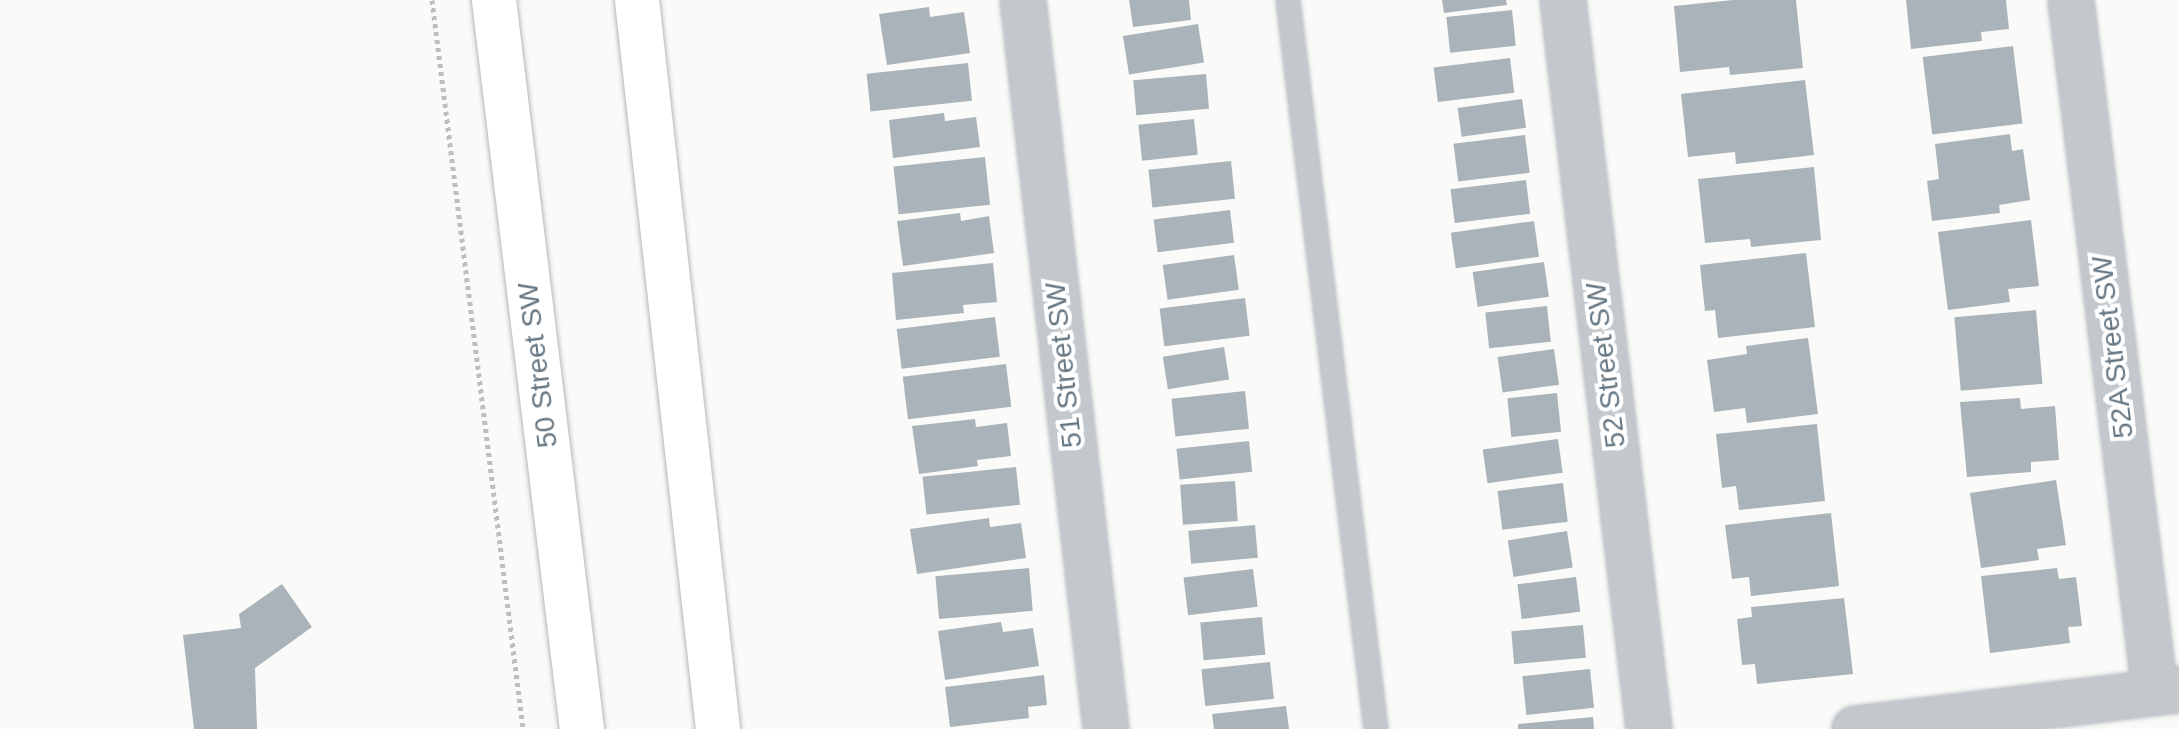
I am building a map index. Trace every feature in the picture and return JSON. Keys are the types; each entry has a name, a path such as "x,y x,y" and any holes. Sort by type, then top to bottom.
{"main road":[{"name":"50 Street SW","path":"494,0 582,729"},
{"path":"637,0 718,729"}],"street":[{"name":"51 Street SW","path":"1023,0 1106,729"},
{"name":"52 Street SW","path":"1563,0 1649,729"},
{"name":"52A Street SW","path":"2071,0 2167,692"},
{"path":"1855,729 2167,692"}],"lane":[{"path":"1288,0 1376,729"}],"path":[{"path":"432,0 523,729"}],"building":[{"path":"1129,0 1189,0 1191,20 1133,27"},
{"path":"1442,0 1506,0 1507,5 1444,13"},
{"path":"1733,0 1796,0 1803,68 1730,75 1729,67 1680,72 1674,6"},
{"path":"1906,0 2006,0 2009,29 1981,32 1982,41 1911,49"},
{"path":"929,7 930,17 964,12 970,53 887,65 879,14"},
{"path":"1512,10 1516,46 1450,53 1446,17"},
{"path":"1198,24 1204,63 1129,74 1123,36"},
{"path":"2013,46 2023,123 1932,135 1923,57"},
{"path":"1510,58 1514,93 1438,102 1434,67"},
{"path":"968,63 972,101 871,111 867,74"},
{"path":"1206,74 1209,109 1136,115 1133,80"},
{"path":"1805,80 1814,155 1736,164 1735,152 1688,157 1681,94"},
{"path":"1522,99 1526,128 1462,137 1458,108"},
{"path":"944,113 945,121 976,117 980,147 893,158 889,120"},
{"path":"1194,119 1198,155 1142,161 1138,125"},
{"path":"2010,134 2012,151 2023,149 2030,200 1999,205 2000,213 1932,221 1927,181 1939,179 1935,144"},
{"path":"1525,135 1530,173 1458,181 1454,144"},
{"path":"985,157 990,205 899,214 894,167"},
{"path":"1231,161 1235,199 1152,207 1148,170"},
{"path":"1814,167 1821,240 1751,247 1750,239 1705,243 1698,179"},
{"path":"1526,180 1530,214 1455,223 1451,189"},
{"path":"1230,210 1234,243 1158,252 1154,219"},
{"path":"960,213 961,221 989,216 994,253 903,266 897,221"},
{"path":"2031,220 2039,286 2008,289 2010,302 1948,310 1938,232"},
{"path":"1534,221 1539,257 1456,268 1451,233"},
{"path":"1806,253 1815,327 1718,338 1715,310 1705,311 1700,265"},
{"path":"1234,255 1239,290 1168,300 1163,265"},
{"path":"1544,262 1549,297 1478,307 1473,272"},
{"path":"993,263 997,302 963,305 964,313 896,320 892,273"},
{"path":"1245,298 1250,336 1164,346 1160,308"},
{"path":"1547,306 1551,342 1489,348 1485,312"},
{"path":"2036,310 2042,384 1961,391 1954,317"},
{"path":"995,317 1000,357 902,369 897,329"},
{"path":"1808,338 1818,414 1747,423 1745,408 1714,412 1707,360 1747,354 1746,346"},
{"path":"1224,347 1229,380 1168,389 1163,357"},
{"path":"1554,349 1559,385 1503,393 1498,357"},
{"path":"1006,364 1011,407 908,419 903,377"},
{"path":"1245,391 1249,429 1175,437 1171,399"},
{"path":"1557,393 1561,432 1511,437 1507,398"},
{"path":"2020,398 2021,409 2055,406 2059,460 2031,462 2031,472 1967,477 1960,402"},
{"path":"975,419 976,427 1007,423 1011,456 977,460 978,466 919,474 912,426"},
{"path":"1817,424 1825,501 1739,510 1736,486 1722,488 1716,434"},
{"path":"1558,439 1563,473 1487,483 1483,450"},
{"path":"1249,441 1252,472 1180,479 1176,449"},
{"path":"1016,467 1020,505 926,515 923,477"},
{"path":"2056,480 2066,545 2037,549 2039,560 1981,568 1970,493"},
{"path":"1235,481 1238,521 1183,525 1180,485"},
{"path":"1563,483 1568,522 1502,530 1497,491"},
{"path":"1831,513 1839,586 1751,596 1749,577 1732,579 1725,525"},
{"path":"989,518 990,527 1021,523 1026,558 917,574 910,529"},
{"path":"1255,525 1258,558 1191,564 1188,531"},
{"path":"1567,531 1573,568 1514,577 1508,540"},
{"path":"1029,568 1033,611 939,619 935,576"},
{"path":"2057,568 2059,579 2076,577 2082,626 2068,627 2070,643 1990,653 1981,576"},
{"path":"1253,569 1258,607 1188,615 1184,578"},
{"path":"1576,577 1580,612 1522,619 1517,584"},
{"path":"282,584 312,627 255,668 257,729 194,729 183,635 241,628 239,614"},
{"path":"1844,598 1853,674 1757,684 1755,664 1742,665 1737,619 1752,617 1751,607"},
{"path":"1262,617 1265,655 1204,660 1200,622"},
{"path":"1001,622 1003,632 1033,628 1039,666 945,680 938,631"},
{"path":"1583,625 1586,658 1514,664 1511,631"},
{"path":"1270,662 1274,699 1205,706 1201,669"},
{"path":"1590,669 1594,708 1526,715 1522,676"},
{"path":"1044,675 1047,705 1028,707 1029,718 950,727 945,687"},
{"path":"1286,706 1289,729 1214,729 1212,714"},
{"path":"1593,717 1594,729 1518,729 1518,724"}]}
